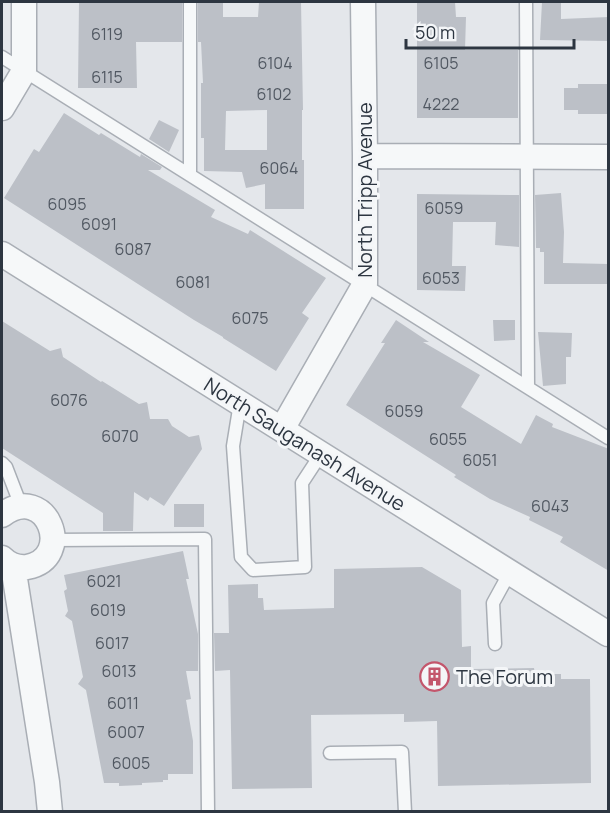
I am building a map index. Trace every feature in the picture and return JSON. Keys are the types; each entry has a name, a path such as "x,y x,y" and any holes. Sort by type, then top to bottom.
{"street":[{"path":"2,108 24,71 24,2"},
{"name":"North Tripp Avenue","path":"282,429 365,284 363,2"},
{"path":"365,156 609,157"},
{"name":"North Sauganash Avenue","path":"2,254 609,634"},
{"path":"11,510 32,508 41,512 52,529 51,549 39,562 22,567 7,562 47,782 50,812"}],"lane":[{"path":"190,2 190,175"},
{"path":"526,2 528,386"},
{"path":"2,57 609,438"},
{"path":"240,403 233,446 241,557 253,570 305,567 302,483 321,454"},
{"path":"2,464 9,473 11,510"},
{"path":"53,540 205,539 208,812"},
{"path":"495,644 493,603 510,572"},
{"path":"330,753 402,752 405,812"}],"building":[{"path":"79,2 182,2 182,42 136,42 137,88 78,88"},
{"path":"198,2 223,2 223,17 258,17 259,2 301,2 304,209 265,209 265,184 246,188 242,172 204,171 204,138 201,138 201,83 203,83 201,42 198,42","holes":["267,110 267,150 225,150 226,111"]},
{"path":"417,2 455,2 456,17 466,17 465,50 518,50 518,118 417,118"},
{"path":"542,2 561,2 561,19 609,17 609,41 540,40"},
{"path":"578,84 609,84 609,114 578,114 578,110 564,110 564,88 578,88"},
{"path":"64,113 99,135 101,133 140,157 141,154 162,167 160,170 148,170 215,210 211,217 248,234 250,230 326,278 302,313 309,318 276,371 4,198 34,149 39,152"},
{"path":"159,120 179,130 169,152 149,139"},
{"path":"561,193 564,232 563,263 609,264 609,284 544,284 544,252 536,248 535,195"},
{"path":"417,194 519,195 519,247 495,245 496,222 453,222 452,266 466,266 465,291 417,290"},
{"path":"396,320 429,342 423,342 480,375 461,407 521,444 536,415 553,424 552,427 609,449 609,571 560,542 563,537 529,520 530,517 490,499 346,405 385,343 381,343"},
{"path":"493,320 515,320 515,340 494,341"},
{"path":"2,321 50,351 61,348 63,357 139,404 147,402 150,419 168,419 172,426 189,437 199,435 202,449 164,506 150,497 148,501 134,492 133,531 103,531 103,513 2,448"},
{"path":"538,332 572,333 571,357 566,357 566,384 543,386"},
{"path":"174,504 204,504 204,527 174,527"},
{"path":"183,551 189,579 186,579 198,634 198,671 186,671 191,699 186,700 193,741 193,774 168,774 168,780 142,783 142,785 119,786 119,783 104,783 86,690 78,684 83,677 72,621 65,616 68,611 64,575"},
{"name":"The Forum","path":"422,567 461,590 462,647 471,646 471,669 534,668 535,674 561,674 561,679 590,679 591,783 438,786 437,721 404,722 404,714 311,715 312,788 232,789 230,670 215,671 214,633 229,633 228,585 258,584 258,598 263,598 264,610 334,608 334,569"}],"place":[{"name":"The Forum","path":"435,676"}]}
